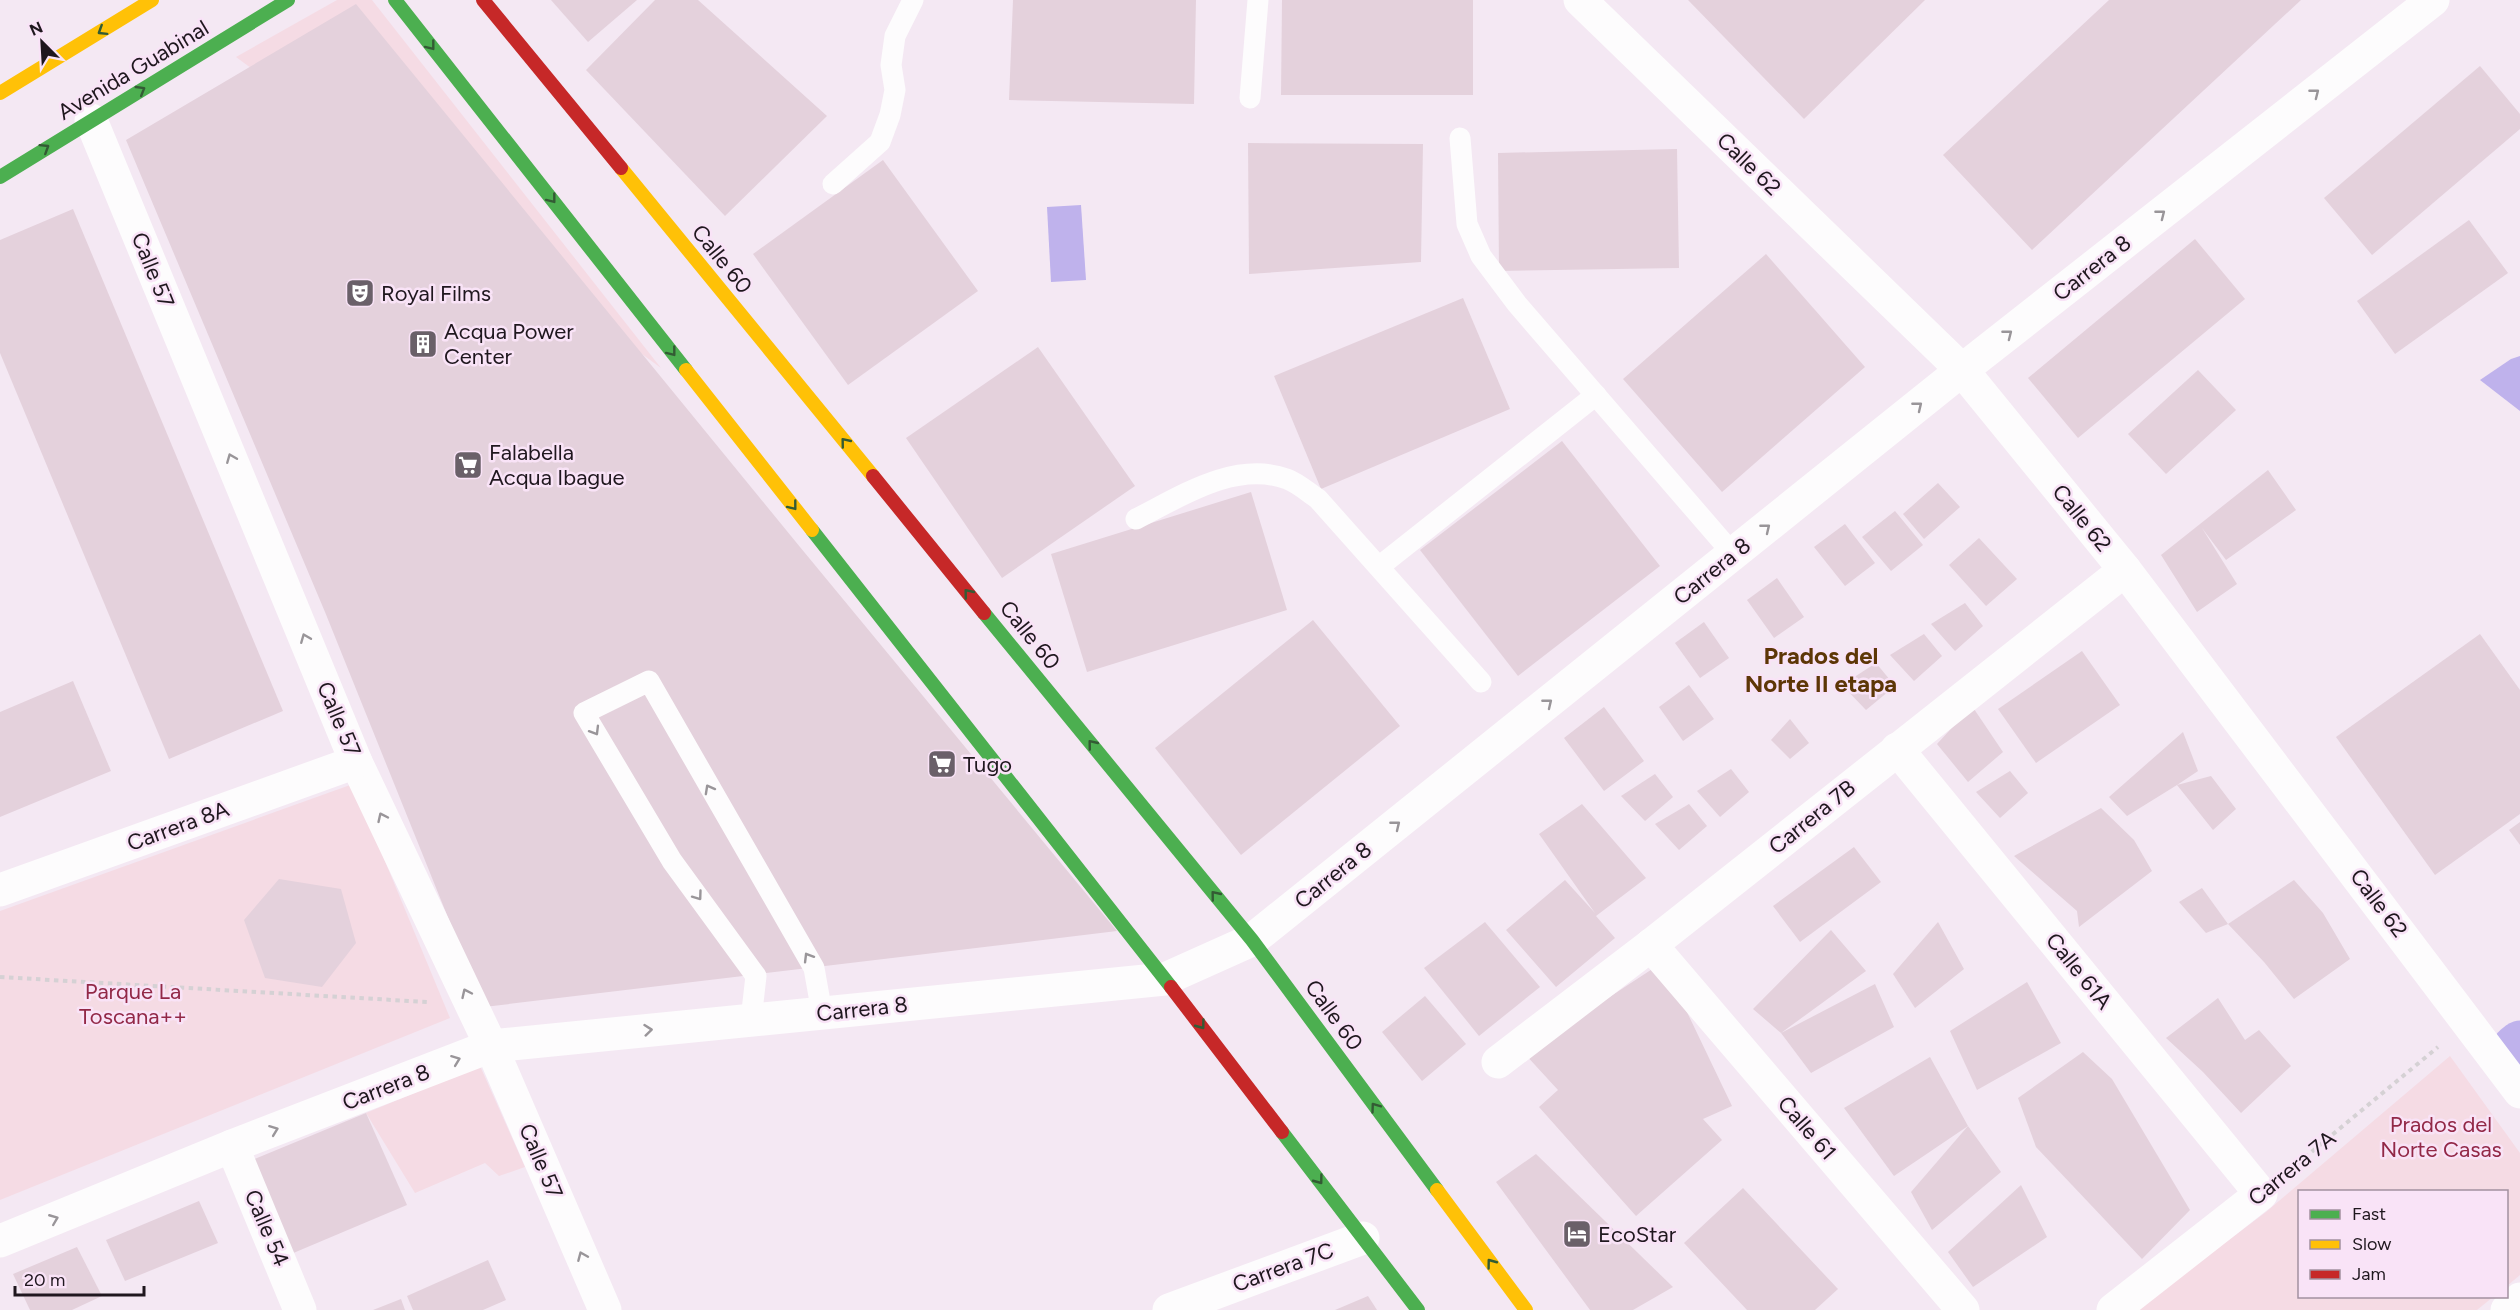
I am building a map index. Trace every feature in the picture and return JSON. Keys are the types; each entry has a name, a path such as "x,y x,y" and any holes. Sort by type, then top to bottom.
{"main road":[{"path":"0,93 152,0"},
{"name":"Avenida Guabinal","path":"0,177 288,0"},
{"path":"395,0 1165,979 1418,1310"},
{"name":"Calle 60","path":"483,0 1252,940 1526,1310"}],"street":[{"name":"Calle 62","path":"1580,0 1962,370 2125,570 2520,1092"},
{"name":"Carrera 8","path":"0,1241 232,1146 491,1046 1165,979 1252,940 1962,370 2433,0"},
{"name":"Calle 57","path":"91,120 356,762 491,1046 605,1310"},
{"name":"Carrera 7B","path":"1498,1062 1651,945 2125,570"},
{"name":"Calle 61A","path":"1897,749 2261,1194"},
{"name":"Carrera 8A","path":"0,890 356,762"},
{"name":"Calle 61","path":"1651,945 1963,1310"},
{"name":"Calle 54","path":"232,1146 300,1310"},
{"name":"Carrera 7A","path":"2113,1310 2261,1194"},
{"name":"Carrera 7C","path":"1169,1310 1363,1238"},
{"path":"2507,1310 2520,1299"}],"lane":[{"path":"833,184 880,142 896,90 891,65 895,36 913,0"},
{"path":"1250,98 1258,0"},
{"path":"1460,138 1467,224 1481,256 1517,304 1733,554"},
{"path":"1380,566 1596,394"},
{"path":"1136,519 1209,482 1250,474 1287,479 1318,499 1481,682"},
{"path":"751,1020 756,976 672,861 584,713 649,681 814,969 822,1013"}],"path":[{"path":"0,977 428,1002"},
{"name":"Carrera 7A","path":"2261,1194 2469,1022"}],"green space":[{"path":"337,0 372,0 661,368 236,57"},
{"name":"Parque La Toscana++","path":"353,784 450,1018 0,1200 0,911"},
{"name":"Prados del Norte Casas","path":"2450,1056 2520,1153 2520,1275 2508,1285 2508,1190 2298,1190 2298,1298 2492,1298 2477,1310 2136,1310 2266,1212"},
{"path":"480,1066 525,1167 499,1176 485,1163 415,1193 366,1113"}],"shaded area":[{"path":"1081,205 1086,280 1051,282 1047,207"},
{"path":"2520,356 2520,411 2480,380 2511,359"}],"building":[{"path":"551,0 637,0 588,42"},
{"path":"655,0 698,0 827,116 725,216 586,70"},
{"path":"1013,0 1196,0 1194,104 1009,100"},
{"path":"1282,0 1473,0 1473,95 1281,95"},
{"path":"1688,0 1925,0 1804,119"},
{"path":"2109,0 2301,0 2032,250 1943,155"},
{"name":"Acqua Power Center","path":"356,4 1117,931 484,1007 325,612 126,140"},
{"path":"2480,66 2520,114 2520,129 2372,255 2324,198"},
{"path":"1248,143 1423,144 1421,262 1249,274"},
{"path":"1677,149 1679,268 1499,271 1498,153"},
{"path":"883,160 978,291 848,385 753,254"},
{"path":"73,209 283,711 169,759 0,353 0,240"},
{"path":"2469,220 2508,273 2395,354 2357,301"},
{"path":"2195,239 2245,299 2078,438 2028,378"},
{"path":"1766,254 1865,367 1722,492 1623,379"},
{"path":"1463,298 1510,409 1321,489 1274,376"},
{"path":"1038,347 1135,486 1002,578 906,438"},
{"path":"2198,370 2236,410 2166,474 2128,434"},
{"path":"1562,441 1660,566 1518,676 1420,550"},
{"path":"2268,470 2296,510 2226,560 2202,528 2237,584 2197,612 2161,555"},
{"path":"1938,483 1960,507 1924,539 1903,514"},
{"path":"1251,492 1287,610 1087,672 1051,554"},
{"path":"1895,511 1923,545 1891,571 1862,537"},
{"path":"1845,524 1875,563 1845,586 1814,547"},
{"path":"1979,538 2017,579 1986,606 1949,565"},
{"path":"1777,578 1804,617 1774,638 1747,600"},
{"path":"1965,603 1983,626 1955,651 1931,624"},
{"path":"1313,620 1400,726 1241,855 1155,748"},
{"path":"1704,622 1729,658 1700,678 1675,643"},
{"path":"1924,634 1942,656 1914,681 1890,655"},
{"path":"2480,634 2520,690 2520,814 2435,875 2336,737"},
{"path":"2082,651 2120,705 2036,763 1998,709"},
{"path":"1876,663 1895,686 1866,710 1842,685"},
{"path":"73,681 111,771 0,817 0,712"},
{"path":"1689,685 1714,719 1683,741 1659,707"},
{"path":"1972,706 2003,752 1968,782 1937,744"},
{"path":"1604,707 1644,761 1604,791 1564,738"},
{"path":"1790,719 1809,743 1790,759 1771,740"},
{"path":"2183,732 2198,771 2127,816 2109,797"},
{"path":"1731,769 1749,792 1720,817 1697,791"},
{"path":"2010,771 2028,793 2000,818 1976,792"},
{"path":"1655,774 1673,797 1645,821 1621,796"},
{"path":"2211,776 2236,809 2213,830 2177,785"},
{"path":"1582,804 1646,878 1596,916 1615,938 1556,987 1506,930 1565,880 1595,913 1539,834"},
{"path":"1689,804 1707,826 1679,850 1655,824"},
{"path":"2101,808 2134,840 2152,871 2079,927 2077,911 2014,856"},
{"path":"2520,822 2520,845 2509,830"},
{"path":"1854,847 1881,882 1800,942 1773,906"},
{"path":"279,879 341,889 356,943 322,987 265,978 244,920"},
{"path":"2294,880 2323,913 2350,959 2294,999 2264,962 2228,924"},
{"path":"2202,888 2228,924 2206,933 2179,902"},
{"path":"1485,922 1540,987 1479,1036 1424,968"},
{"path":"1938,922 1964,969 1915,1008 1893,974"},
{"path":"1831,930 1866,971 1781,1033 1753,1009"},
{"path":"1663,962 1732,1106 1703,1119 1722,1140 1636,1216 1539,1107 1558,1090 1524,1053"},
{"path":"2027,982 2061,1043 1977,1090 1950,1031"},
{"path":"1875,984 1894,1027 1811,1073 1781,1033"},
{"path":"1425,996 1466,1044 1422,1081 1382,1032"},
{"path":"2218,998 2245,1040 2259,1030 2291,1066 2241,1113 2203,1072 2166,1038"},
{"path":"2083,1052 2112,1079 2190,1210 2142,1259 2036,1147 2018,1098"},
{"path":"1930,1057 1968,1126 1894,1176 1844,1108"},
{"path":"366,1113 407,1205 291,1254 250,1161"},
{"path":"1968,1126 2001,1172 1932,1230 1911,1192"},
{"name":"EcoStar","path":"1536,1154 1673,1287 1633,1310 1590,1310 1496,1182"},
{"path":"2021,1185 2047,1237 1973,1287 1948,1252"},
{"path":"1743,1188 1838,1289 1815,1310 1747,1310 1684,1243"},
{"path":"199,1201 218,1243 125,1281 106,1240"},
{"path":"77,1247 102,1296 72,1310 30,1310 13,1274"},
{"path":"488,1260 506,1300 483,1310 413,1310 407,1296"},
{"path":"1368,1296 1377,1310 1335,1310"},
{"path":"401,1299 405,1310 373,1310"}],"waterway":[{"path":"2515,1047 2520,1043"}],"traffic: fast":[{"path":"0,177 288,0"},
{"path":"395,0 686,370"},
{"path":"812,530 1171,987"},
{"path":"984,613 1252,940 1437,1190"},
{"path":"1282,1132 1418,1310"}],"traffic: slow":[{"path":"0,93 152,0"},
{"path":"621,168 873,476"},
{"path":"686,370 812,530"},
{"path":"1437,1190 1526,1310"}],"traffic: jam":[{"path":"483,0 621,168"},
{"path":"873,476 984,613"},
{"path":"1171,987 1282,1132"}],"place":[{"name":"Royal Films","path":"360,293"},
{"name":"Acqua Power Center","path":"423,344"},
{"name":"Falabella Acqua Ibague","path":"468,465"},
{"name":"Tugo","path":"942,764"},
{"name":"EcoStar","path":"1577,1234"}],"district":[{"name":"Prados del Norte II etapa","path":"1821,669"}]}
